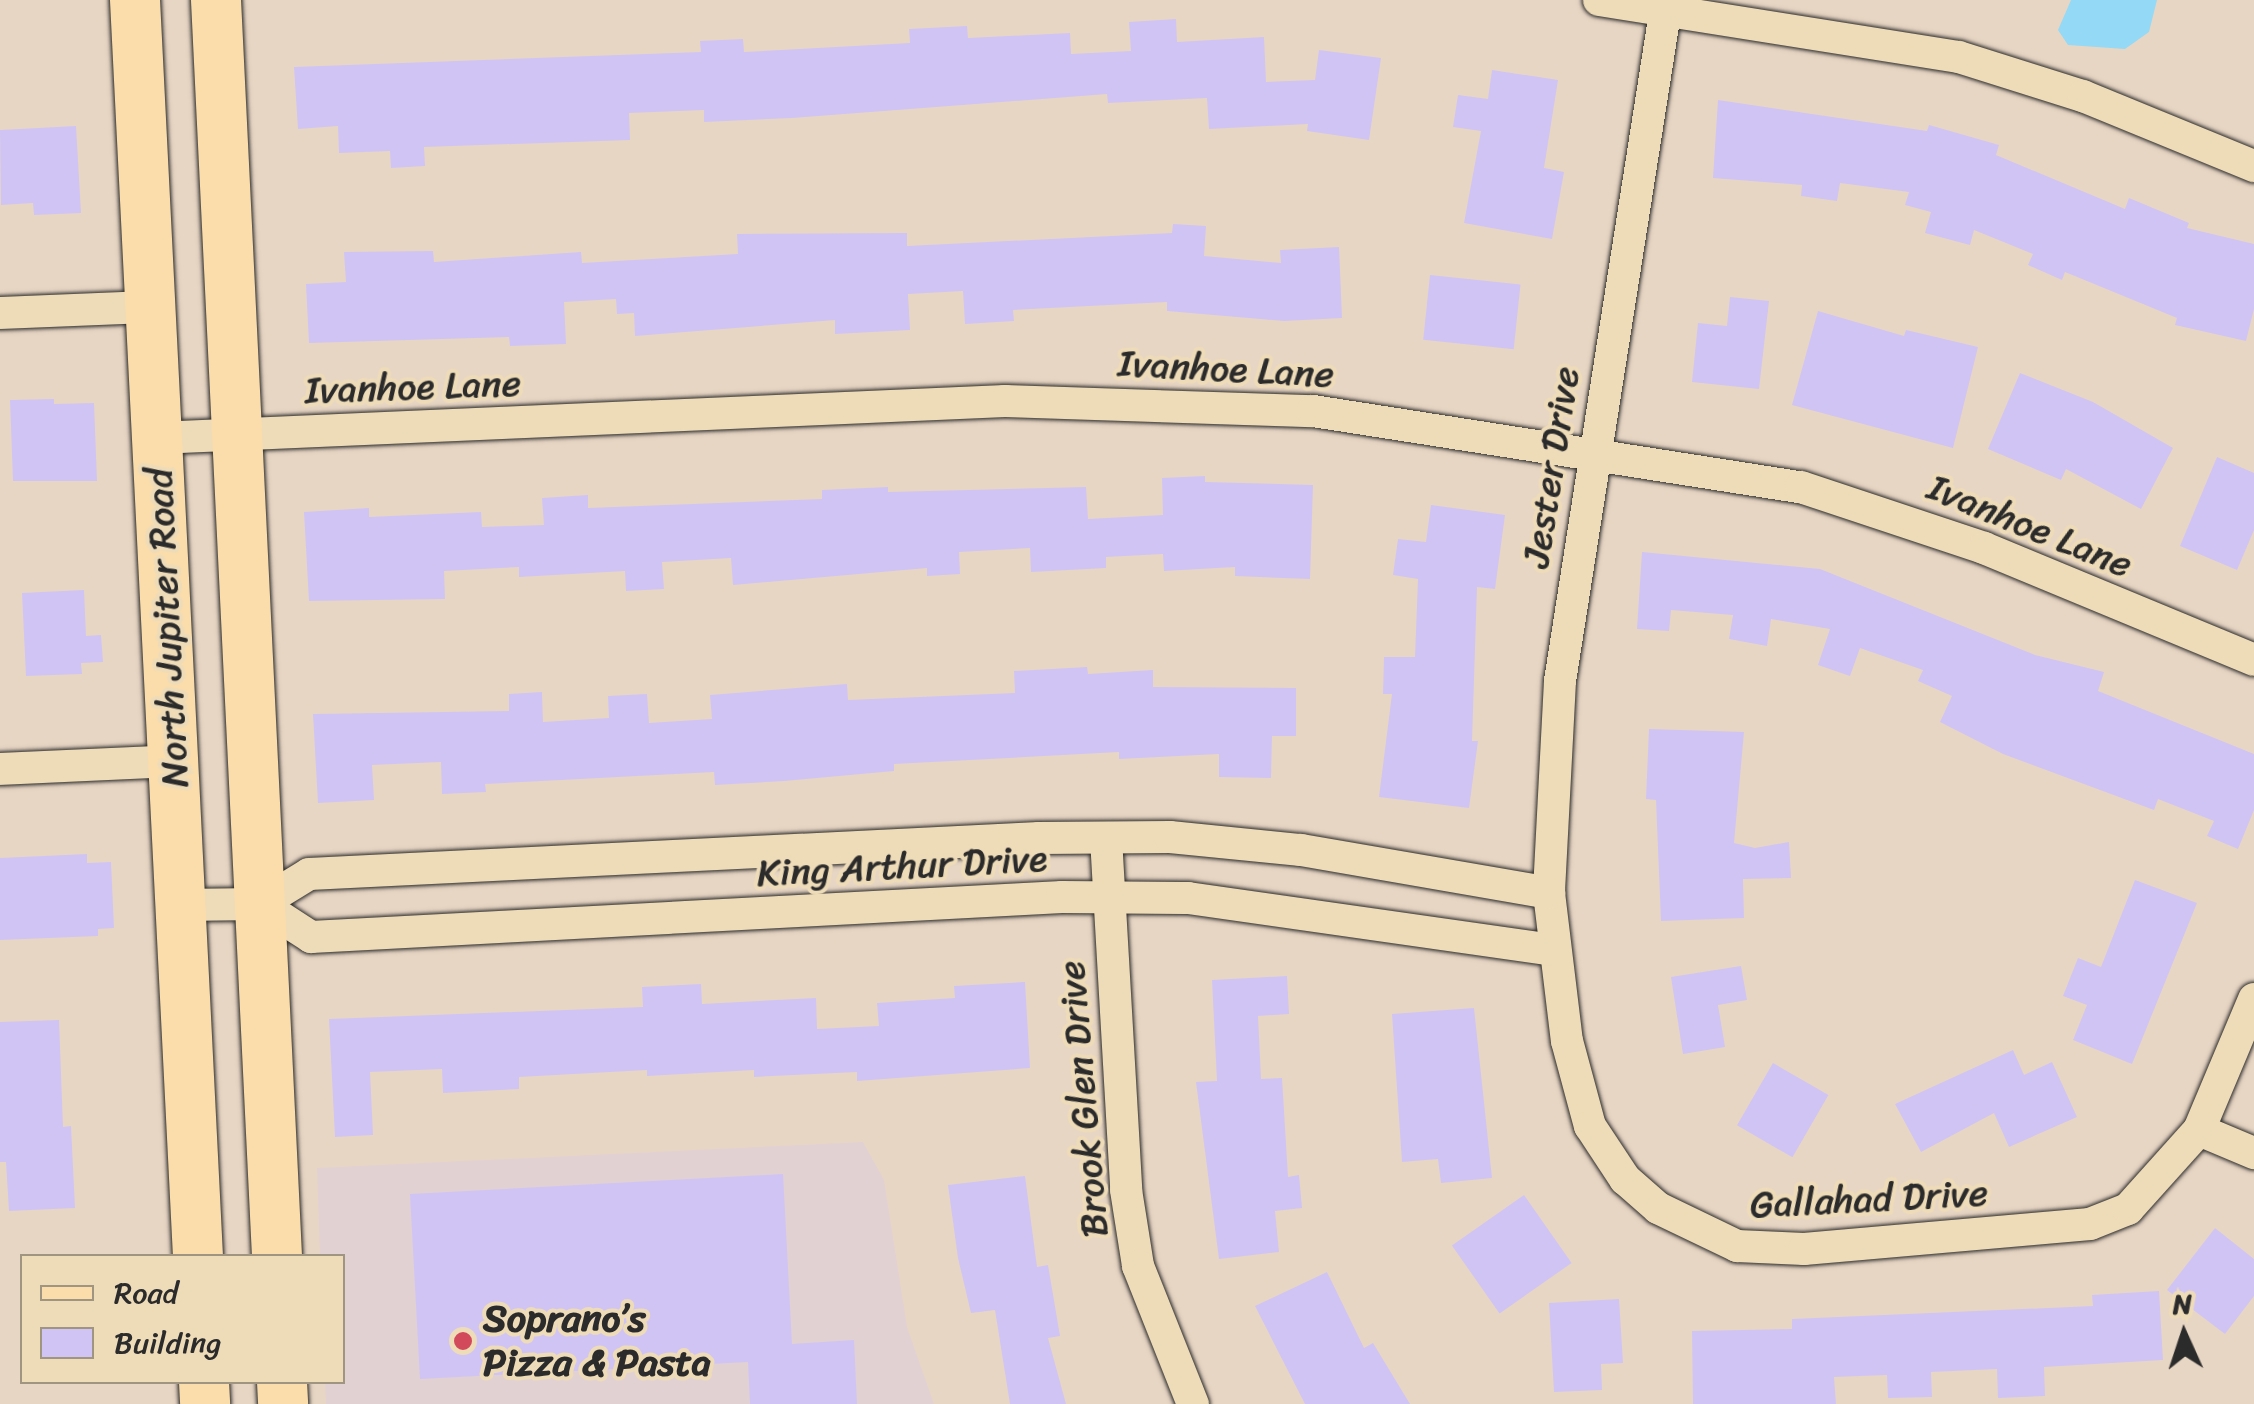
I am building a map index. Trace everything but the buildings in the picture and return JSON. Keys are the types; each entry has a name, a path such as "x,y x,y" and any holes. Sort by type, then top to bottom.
{"main road":[{"name":"North Jupiter Road","path":"134,0 198,1254"},
{"name":"North Jupiter Road","path":"216,0 276,1254"}],"street":[{"path":"1598,0 1666,5 1959,57 2083,96 2254,166"},
{"name":"Jester Drive","path":"1553,950 1550,893 1560,681 1666,5"},
{"path":"0,313 150,307"},
{"name":"Ivanhoe Lane","path":"156,438 1005,401 1162,402 1313,411 1801,487 1874,507 2254,660"},
{"path":"0,769 174,761"},
{"name":"King Arthur Drive","path":"1550,893 1301,850 1106,838 309,874 260,904 310,937 1109,898 1188,898 1313,911 1553,950"},
{"name":"Brook Glen Drive","path":"1106,838 1119,1120 1138,1266 1193,1404"},
{"path":"178,905 260,904"},
{"name":"Gallahad Drive","path":"1553,950 1590,1126 1625,1179 1658,1208 1737,1246 1804,1250 2090,1224 2128,1209 2199,1130 2254,999"},
{"path":"2199,1130 2254,1153"}],"shaded area":[{"path":"863,1142 884,1180 907,1327 934,1404 326,1404 325,1384 345,1384 345,1254 320,1254 317,1168"}],"water":[{"path":"2071,0 2157,0 2149,32 2125,49 2068,45 2058,30"}],"place":[{"name":"Soprano’s Pizza & Pasta","path":"463,1341"}]}
